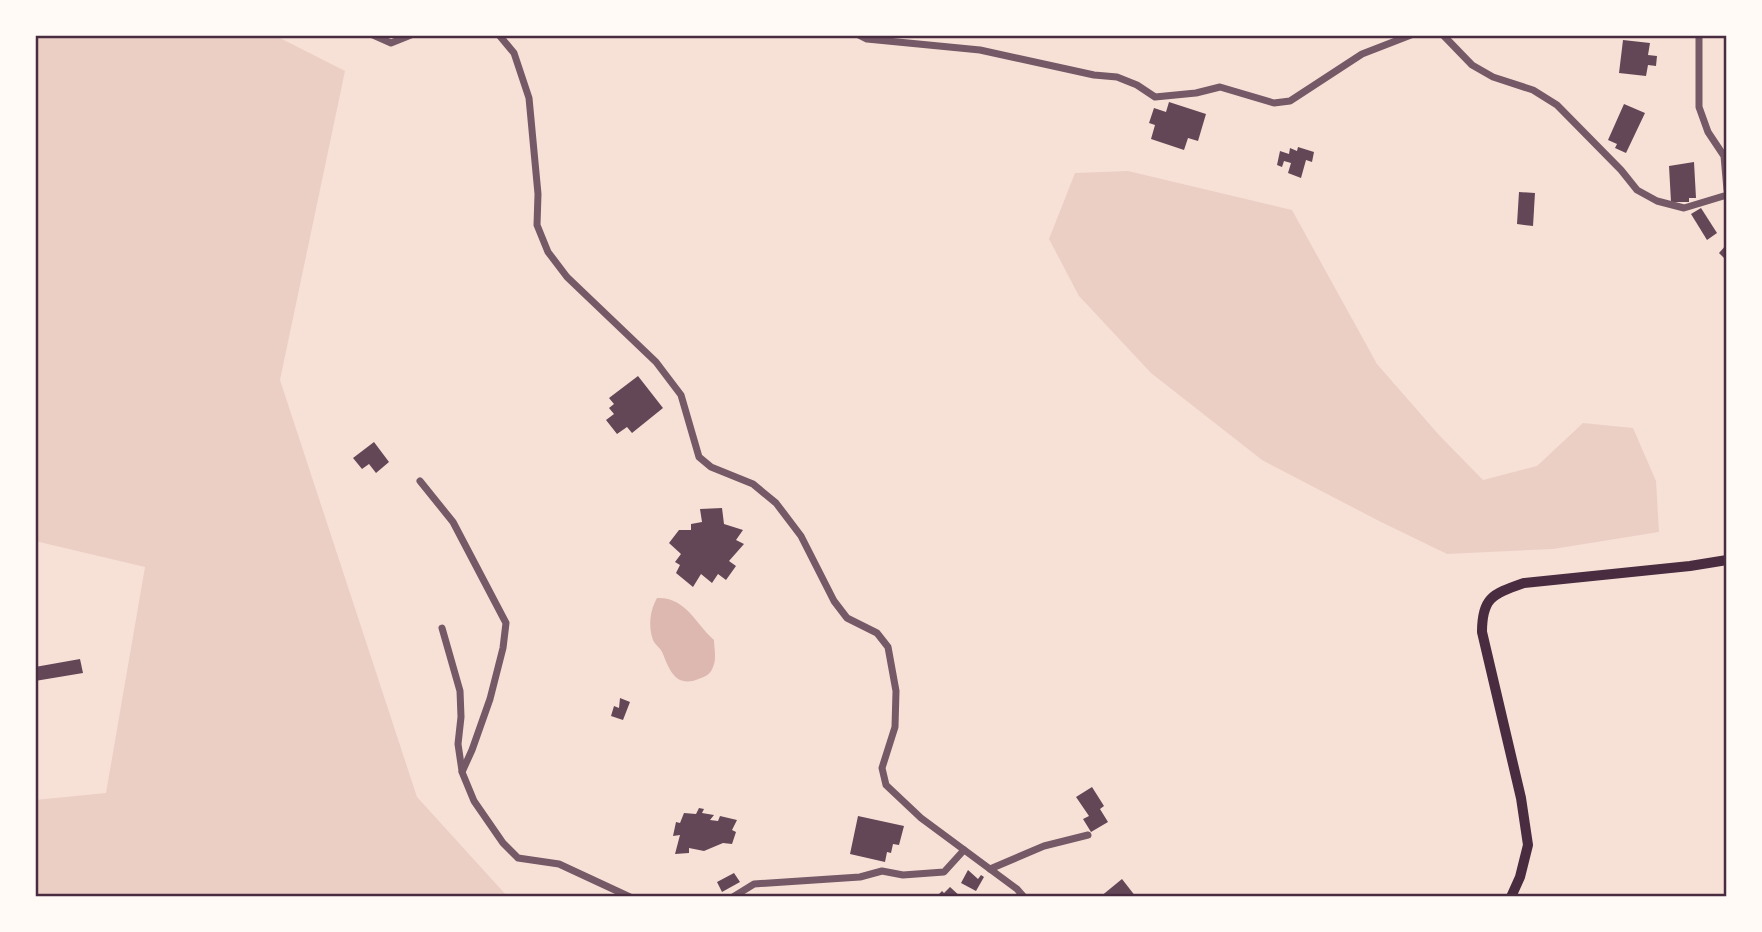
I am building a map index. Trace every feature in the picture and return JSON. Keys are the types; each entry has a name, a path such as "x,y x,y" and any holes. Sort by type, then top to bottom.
{"main road":[{"path":"1511,897 1520,877 1528,845 1521,799 1482,632 1482,614 1488,602 1499,592 1524,583 1676,568 1727,560"}],"street":[{"path":"373,35 391,43 411,35"},
{"path":"499,35 514,53 529,98 537,181 537,225 548,252 567,277 662,370 681,396 699,457 711,467 752,484 776,503 801,536 834,601 846,618 877,633 888,647 895,691 895,727 882,768 886,785 921,818 1024,897"},
{"path":"859,35 867,39 980,50 1094,75 1117,77 1137,85 1155,97 1196,93 1220,86 1274,103 1290,101 1362,54 1411,35"},
{"path":"1443,35 1472,65 1493,77 1534,90 1557,105 1637,190 1657,201 1684,208 1727,195"},
{"path":"1699,35 1699,107 1708,132 1724,156 1727,190"},
{"path":"420,481 453,522 506,623 503,648 490,699 462,772"},
{"path":"442,628 460,691 458,744 462,772 474,801 503,843 518,858 559,864 630,897"},
{"path":"990,869 1044,846 1088,835"},
{"path":"733,897 754,884 860,877 882,871 903,875 944,873 964,850"}],"shaded area":[{"path":"35,35 274,35 345,71 280,380 417,797 508,897 35,897 35,800 106,793 145,567 35,541"},
{"path":"1128,171 1292,210 1377,364 1439,435 1483,480 1537,466 1583,423 1633,428 1656,481 1659,532 1553,549 1447,554 1262,460 1151,373 1079,296 1049,239 1075,173"},
{"path":"657,598 683,606 714,640 714,664 707,675 686,681 680,680 672,672 651,635 650,618"}],"building":[{"path":"1623,40 1650,43 1648,55 1657,56 1656,66 1648,65 1646,76 1619,73"},
{"path":"1169,102 1206,114 1198,141 1188,138 1184,150 1151,139 1155,125 1149,123 1154,108 1166,112"},
{"path":"1624,104 1645,113 1626,153 1615,148 1617,144 1608,140"},
{"path":"1298,147 1314,152 1312,162 1306,160 1301,178 1288,173 1291,163 1284,161 1282,167 1277,165 1280,151 1289,154 1290,148 1297,151"},
{"path":"1694,162 1696,198 1689,198 1689,202 1671,202 1669,166"},
{"path":"1519,192 1535,193 1533,226 1517,224"},
{"path":"1701,208 1717,233 1707,240 1691,214"},
{"path":"1727,244 1727,261 1719,253"},
{"path":"638,376 663,408 632,433 627,427 617,434 606,420 614,414 609,408 614,404 609,398"},
{"path":"374,442 389,462 376,473 369,464 362,469 353,458"},
{"path":"722,508 724,524 743,530 736,540 744,544 729,561 736,566 726,580 718,574 712,583 701,574 693,587 676,573 680,565 675,562 681,554 669,543 679,530 691,530 691,524 702,522 700,509"},
{"path":"80,659 83,673 35,681 35,667"},
{"path":"620,698 630,702 623,720 611,716 614,706 619,708"},
{"path":"1092,787 1104,806 1100,809 1108,822 1091,832 1083,819 1089,816 1076,797"},
{"path":"699,808 704,809 702,813 714,815 710,820 718,821 720,816 737,820 732,830 736,832 732,844 723,843 704,851 689,848 689,853 675,854 680,835 673,836 676,822 680,823 684,813 696,814"},
{"path":"858,816 904,826 899,845 893,844 891,853 887,852 885,862 850,854"},
{"path":"968,870 978,879 981,875 984,877 976,891 961,883"},
{"path":"734,873 740,882 722,892 717,882"},
{"path":"1122,879 1136,897 1100,897"},
{"path":"950,887 961,897 936,897 942,891 944,893"}]}
